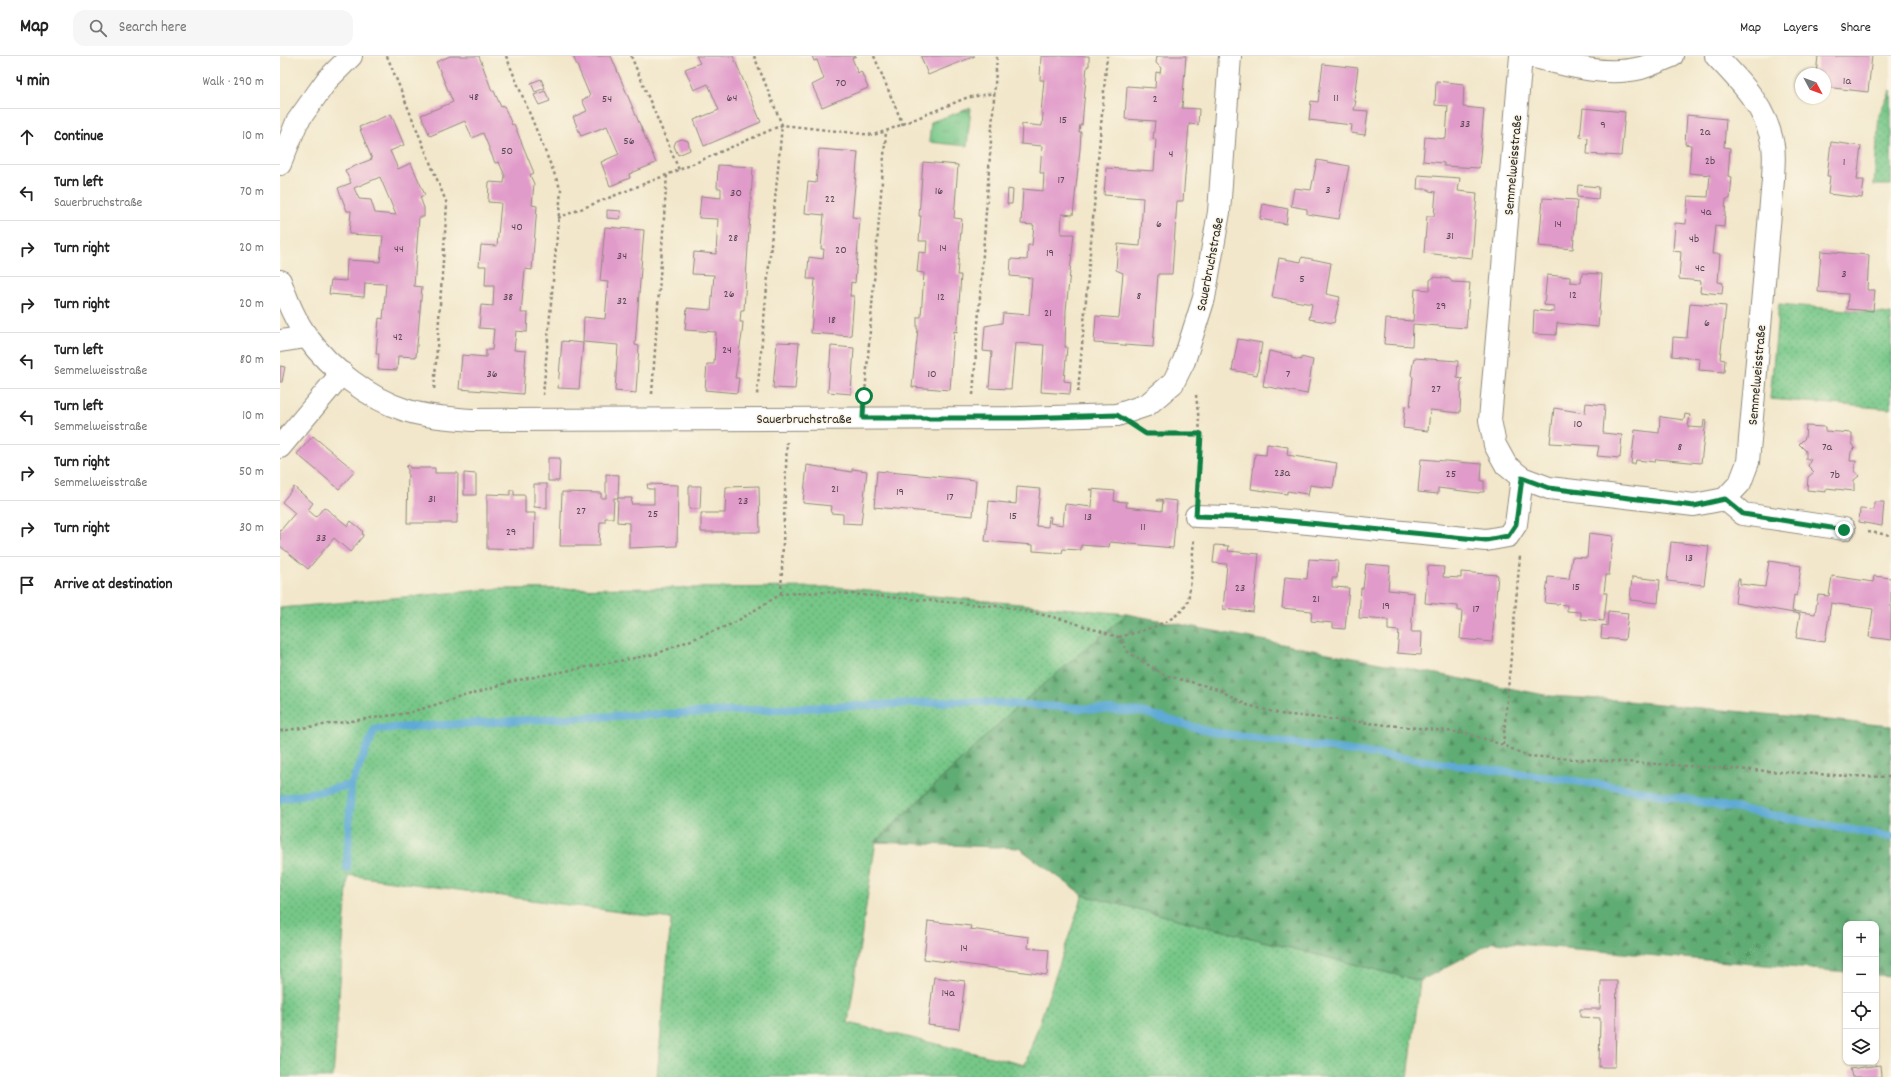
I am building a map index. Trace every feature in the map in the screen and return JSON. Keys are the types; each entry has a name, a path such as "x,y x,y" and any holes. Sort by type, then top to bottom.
{"street":[{"path":"280,164 297,122 327,80 351,56"},
{"name":"Sauerbruchstraße","path":"280,281 287,300 306,337 316,349 342,373 371,394 405,410 432,416 471,420 541,420 971,418 1117,415 1147,405 1173,383 1184,360 1204,298 1219,212 1230,56"},
{"name":"Semmelweisstraße","path":"1521,56 1490,420 1495,445 1506,465 1522,478 1549,488 1694,506 1725,499 1740,483 1748,462 1773,180 1773,147 1766,119 1748,90 1716,56"},
{"path":"1531,56 1578,68 1609,71 1640,68 1672,56"},
{"path":"280,340 306,337"},
{"path":"280,447 342,373"},
{"path":"1196,516 1256,518 1486,540 1508,536 1516,524 1522,478"},
{"path":"1725,499 1743,514 1844,530"}],"path":[{"path":"387,56 447,204 432,416"},
{"path":"506,56 561,190 541,420"},
{"path":"631,56 679,170"},
{"path":"754,56 782,125 755,418"},
{"path":"874,56 903,125"},
{"path":"971,418 997,56"},
{"path":"1076,416 1107,56"},
{"path":"558,218 679,170 782,125 873,135 886,132 966,98 994,93"},
{"path":"863,418 886,132"},
{"path":"650,419 667,174"},
{"path":"280,731 408,713 513,681 656,654 734,623 781,594 828,592 1006,607 1062,619 1118,637 1153,627 1178,614 1188,601 1196,516 1201,434 1194,383 1184,360"},
{"path":"1117,415 1146,434 1201,434"},
{"path":"781,594 788,418"},
{"path":"1503,745 1520,555 1508,536"},
{"path":"1118,637 1128,652 1164,675 1218,689 1247,705 1281,714 1466,733 1503,745 1527,756 1848,776 1891,777"}],"green space":[{"path":"1891,90 1891,185 1874,185 1879,114"},
{"path":"971,108 967,146 929,142 931,122"},
{"path":"1779,304 1891,314 1891,409 1770,399"},
{"path":"836,587 1127,614 1010,713 876,841 848,1023 1025,1065 1083,895 1420,981 1408,1077 657,1077 671,919 348,875 333,1077 280,1077 280,608 494,589"},
{"path":"1127,614 1550,696 1617,700 1891,726 1891,976 1879,975 1879,921 1843,921 1843,972 1493,942 1420,981 1083,895 1019,848 876,842 1010,713"}],"building":[{"path":"450,56 479,56 492,91 494,91 501,107 504,106 512,125 514,124 534,173 530,175 534,184 532,205 537,206 532,270 525,269 521,313 528,313 527,332 516,331 514,350 526,351 523,394 459,389 462,355 486,357 486,350 492,350 494,329 479,328 481,305 493,306 494,286 485,286 486,266 479,266 481,245 497,246 501,203 488,202 489,182 504,183 505,176 499,162 495,163 483,133 472,138 465,121 430,136 421,115 453,102 436,62"},
{"path":"573,56 611,56 656,163 629,174 630,178 610,186 601,162 619,154 607,126 581,136 573,117 587,111 582,100 590,96"},
{"path":"696,56 733,56 761,122 704,146 694,120 719,110 708,84 694,90 685,69 700,63"},
{"path":"812,56 856,56 852,58 858,73 861,71 868,88 822,107 812,85 824,79 817,60 814,61"},
{"path":"975,56 928,75 921,57"},
{"path":"1041,56 1089,56 1082,125 1080,125 1079,132 1081,132 1080,149 1073,215 1062,214 1061,234 1074,234 1066,310 1065,347 1067,347 1064,381 1071,382 1070,394 1041,392 1044,345 1015,343 1011,389 989,388 992,352 983,351 985,326 1002,323 1003,313 1029,315 1032,278 1010,276 1011,259 1027,260 1028,245 1032,245 1034,225 1021,224 1023,189 1043,191 1044,173 1040,173 1042,146 1021,144 1022,124 1042,126 1043,113 1041,113 1044,80 1040,80"},
{"path":"1157,56 1186,56 1182,108 1199,109 1198,125 1189,124 1183,201 1177,201 1172,274 1158,274 1153,347 1094,343 1096,316 1119,318 1123,273 1116,270 1118,244 1140,246 1143,198 1104,195 1106,168 1154,171 1156,139 1153,139 1155,121 1125,119 1127,86 1155,88 1156,72 1160,73 1161,68 1156,63"},
{"path":"1818,56 1872,56 1868,92 1831,88 1831,68 1817,68"},
{"path":"1323,64 1358,68 1354,110 1368,111 1365,135 1351,133 1352,125 1309,120 1311,101 1318,102"},
{"path":"541,79 545,88 535,92 531,83"},
{"path":"1436,81 1464,84 1463,107 1484,109 1479,168 1444,166 1444,163 1423,161 1425,137 1446,139 1448,106 1435,105"},
{"path":"545,91 550,101 539,105 534,95"},
{"path":"1583,108 1625,112 1621,156 1587,154 1588,138 1580,137"},
{"path":"391,114 404,145 390,151 398,169 411,163 425,195 420,197 424,208 424,217 419,217 414,286 422,287 416,357 398,356 397,370 378,369 379,354 376,354 379,318 383,319 386,284 365,283 364,297 329,294 331,280 346,281 347,260 380,262 383,236 349,234 351,211 347,211 338,188 351,183 345,170 372,159 359,127","holes":["380,177 396,215 375,213 371,200 359,199 354,188"]},
{"path":"1687,115 1726,119 1724,147 1730,148 1728,176 1732,177 1730,199 1726,199 1724,227 1715,226 1712,254 1720,254 1718,282 1723,283 1722,294 1700,292 1701,281 1679,279 1681,252 1673,251 1675,223 1686,224 1688,196 1708,197 1710,175 1689,173 1691,145 1685,144"},
{"path":"682,139 688,141 690,150 678,155 674,146 676,141"},
{"path":"1831,142 1861,146 1857,180 1864,180 1862,198 1828,194 1830,176 1827,176"},
{"path":"819,149 858,152 852,217 860,218 855,283 851,282 850,296 854,296 851,336 811,333 815,279 807,279 809,257 823,259 824,249 821,249 824,215 805,213 808,182 816,183"},
{"path":"1317,160 1349,166 1339,219 1307,214 1307,209 1291,206 1294,188 1311,190"},
{"path":"923,162 958,165 954,218 962,219 957,275 961,275 957,332 954,331 950,390 912,387 918,329 917,317 921,317 924,273 917,272 919,252 926,253 927,241 919,241 921,216 919,216"},
{"path":"718,165 753,167 744,310 741,310 740,322 743,322 742,334 735,378 739,378 737,393 705,390 707,364 714,364 716,332 685,330 687,308 711,310 714,275 692,274 694,252 716,254 718,219 699,218 701,196 721,198 721,188 717,188"},
{"path":"1418,175 1460,178 1458,191 1477,193 1472,258 1424,253 1427,216 1434,216 1436,192 1429,191 1429,189 1417,189"},
{"path":"1578,185 1599,187 1598,199 1577,197"},
{"path":"1008,189 1013,190 1012,204 1007,204"},
{"path":"1543,198 1577,200 1573,249 1539,246"},
{"path":"1263,204 1288,209 1286,224 1260,219"},
{"path":"607,210 621,211 620,219 607,218"},
{"path":"605,227 644,230 635,345 639,346 636,393 615,391 618,345 583,342 584,317 605,319 608,282 600,281"},
{"path":"1821,251 1869,255 1867,290 1875,290 1873,311 1847,309 1848,294 1818,292"},
{"path":"1302,257 1331,263 1326,294 1340,297 1334,323 1309,319 1312,304 1272,297 1279,258 1301,262"},
{"path":"1582,273 1602,274 1598,327 1557,323 1556,335 1533,334 1534,310 1554,312 1554,306 1544,305 1547,275 1570,277 1570,282 1581,283"},
{"path":"1434,277 1450,279 1452,282 1470,283 1466,328 1413,324 1412,346 1384,344 1386,319 1413,321 1415,289 1430,290 1430,280"},
{"path":"1690,303 1726,306 1720,359 1725,360 1724,372 1699,370 1700,359 1672,356 1673,337 1687,338"},
{"path":"1238,339 1262,343 1257,375 1232,370"},
{"path":"562,341 583,343 579,389 558,388"},
{"path":"777,342 799,343 795,389 773,388"},
{"path":"831,346 854,348 851,394 828,392"},
{"path":"1269,351 1292,356 1291,358 1301,360 1301,357 1313,360 1307,394 1263,386"},
{"path":"1414,358 1458,361 1457,378 1463,379 1461,381 1460,413 1430,410 1428,431 1403,428 1405,406 1410,407 1413,377 1411,375"},
{"path":"280,366 285,367 282,382 280,382"},
{"path":"1586,403 1605,405 1603,433 1622,435 1620,458 1597,456 1599,446 1550,443 1554,408 1585,413"},
{"path":"1685,414 1690,415 1688,427 1703,428 1704,420 1706,420 1701,463 1656,459 1655,462 1636,460 1635,464 1631,464 1635,430 1659,433 1660,416 1684,420"},
{"path":"1806,426 1825,427 1825,431 1852,433 1852,443 1855,448 1851,452 1850,461 1856,461 1855,471 1859,476 1854,480 1854,491 1826,488 1826,492 1807,490 1808,477 1814,472 1808,466 1811,459 1806,459 1806,451 1799,444 1805,438"},
{"path":"313,436 355,471 339,489 297,454"},
{"path":"1267,444 1288,447 1287,455 1337,463 1333,488 1310,485 1308,496 1307,494 1287,491 1287,494 1251,489 1255,454 1266,455"},
{"path":"548,458 560,458 559,481 548,481"},
{"path":"1421,459 1482,464 1481,481 1484,481 1484,492 1479,493 1438,488 1438,494 1418,492"},
{"path":"408,465 410,468 435,468 435,473 458,473 457,523 407,523 408,470 406,467"},
{"path":"807,465 852,472 852,469 867,471 861,524 843,523 843,514 831,513 832,506 803,503"},
{"path":"877,471 976,480 973,516 874,507"},
{"path":"464,473 476,474 476,495 464,495"},
{"path":"606,474 619,475 618,498 614,498 613,518 605,518 605,522 600,522 599,546 560,546 562,492 601,493 601,498 606,498"},
{"path":"534,484 547,484 547,508 534,507"},
{"path":"647,484 678,485 677,546 629,548 629,523 617,522 618,498 632,498 631,504 654,504 654,489 648,489"},
{"path":"689,486 701,486 700,509 689,509"},
{"path":"759,486 760,532 701,532 701,513 725,513 726,487"},
{"path":"294,487 313,503 308,510 316,517 324,507 348,526 351,521 362,530 363,536 350,552 334,538 308,569 280,546 280,531 295,513 282,502"},
{"path":"1017,487 1040,489 1036,526 1048,527 1049,516 1051,517 1050,523 1063,525 1065,504 1092,507 1093,490 1089,490 1090,489 1115,491 1114,501 1127,502 1126,507 1162,511 1163,501 1157,501 1158,499 1177,501 1173,548 1110,542 1109,547 1081,545 1081,550 1063,549 1062,553 1033,551 1033,545 985,541 989,501 1016,504"},
{"path":"510,490 514,490 514,495 525,495 525,513 535,513 534,550 487,549 487,494 510,495"},
{"path":"1874,502 1884,502 1882,526 1859,522 1860,509 1874,510"},
{"path":"1589,533 1613,536 1609,575 1606,575 1604,593 1607,593 1604,621 1581,619 1581,612 1567,611 1567,605 1545,603 1548,577 1569,579 1572,557 1587,558"},
{"path":"1671,542 1709,546 1704,585 1667,581"},
{"path":"1215,545 1229,546 1228,551 1259,554 1253,612 1223,609 1227,564 1213,563"},
{"path":"1309,559 1338,561 1337,578 1332,578 1332,587 1349,588 1345,629 1333,628 1333,623 1311,621 1312,611 1282,608 1285,577 1307,579"},
{"path":"1769,561 1801,566 1797,596 1794,595 1792,611 1815,614 1818,595 1829,596 1832,576 1873,582 1874,576 1891,578 1891,640 1869,637 1873,609 1831,603 1825,642 1796,638 1800,614 1735,603 1738,579 1740,579 1740,584 1765,587"},
{"path":"1366,564 1390,566 1388,590 1414,593 1411,632 1422,632 1421,655 1397,653 1399,631 1388,630 1388,620 1359,618 1361,588 1363,588"},
{"path":"1428,566 1444,567 1443,577 1461,578 1461,572 1498,575 1492,642 1460,639 1462,611 1458,611 1458,606 1425,603"},
{"path":"1632,577 1660,580 1658,603 1630,600"},
{"path":"1608,611 1628,613 1625,640 1601,638 1602,625 1607,626"},
{"path":"928,921 971,926 970,929 1029,937 1028,948 1049,950 1047,975 924,959"},
{"path":"934,977 965,981 959,1029 928,1025"},
{"path":"1601,981 1617,981 1615,1067 1599,1067 1600,1018 1580,1017 1580,1009 1600,1009"},
{"path":"1880,1065 1881,1077 1852,1077 1850,1069"}],"waterway":[{"path":"280,799 351,785 375,729 545,719 965,701 1142,712 1211,732 1619,787 1891,837"},
{"path":"347,868 351,785"}],"route":[{"path":"864,396 863,418 1021,418 1117,415 1146,434 1201,434 1196,516 1256,518 1486,540 1508,536 1516,524 1522,478 1549,488 1694,506 1725,499 1743,514 1844,530"}]}
